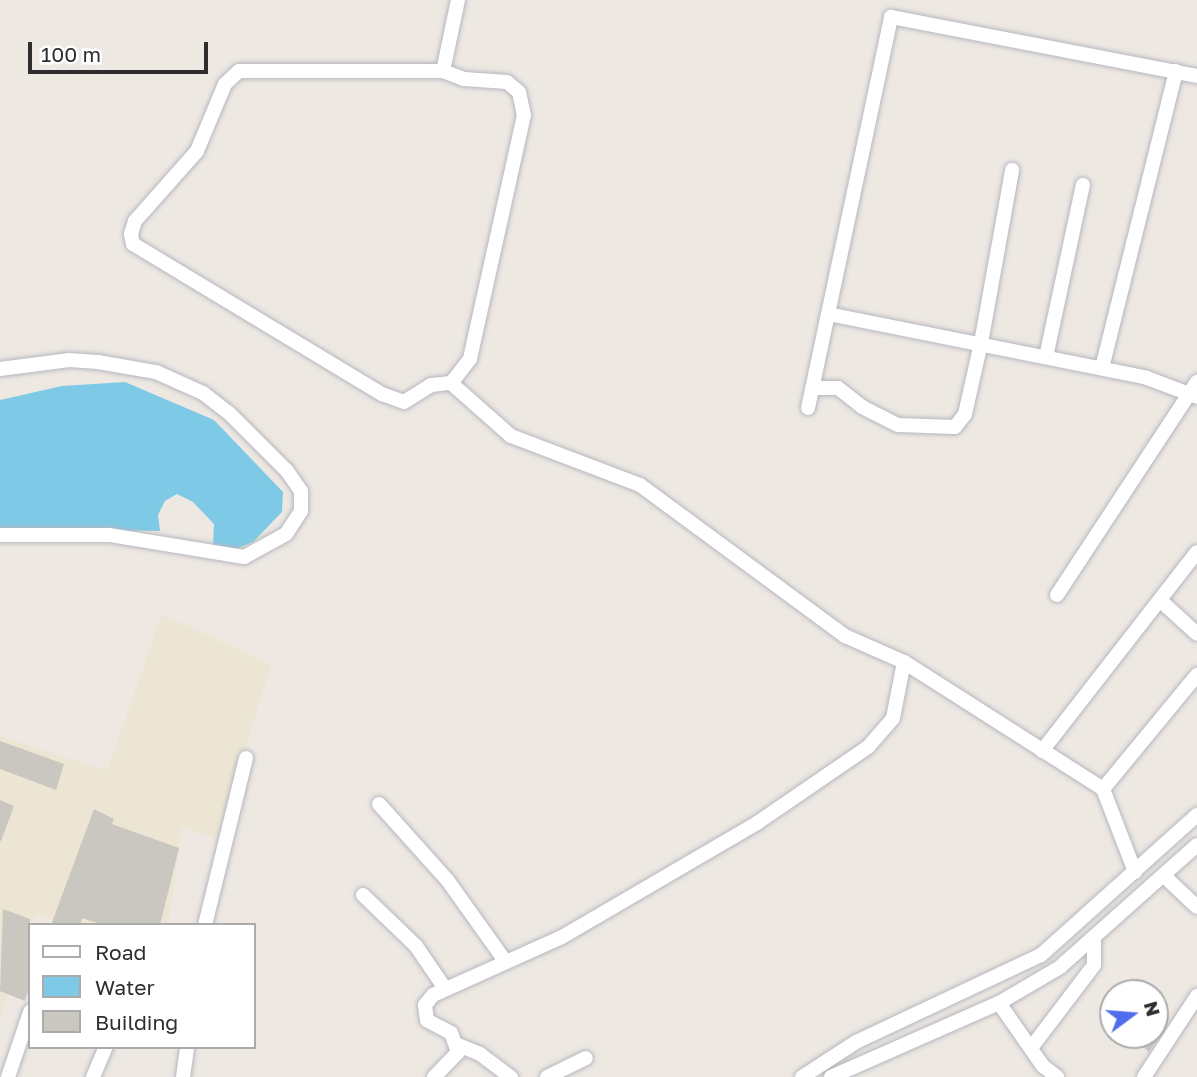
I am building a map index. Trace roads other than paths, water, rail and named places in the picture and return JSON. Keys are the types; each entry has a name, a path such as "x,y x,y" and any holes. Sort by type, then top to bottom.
{"street":[{"path":"443,71 458,0"},
{"path":"808,408 891,17 1197,76"},
{"path":"239,71 443,71 464,79 508,82 519,92 524,115 470,359 451,383 431,385 404,402 382,394 133,244 131,234 135,221 197,151 225,84 239,71"},
{"path":"1102,368 1176,71"},
{"path":"813,388 838,388 862,407 898,425 955,427 965,414 981,343 1012,170"},
{"path":"1046,357 1083,185"},
{"path":"828,314 1102,368 1194,391 1057,595"},
{"path":"0,369 69,360 156,372 203,393 229,413 301,491 301,511 286,534 244,557 227,558 109,535 0,536"},
{"path":"451,383 511,436 640,485 845,636 904,662 1103,789 1135,872"},
{"path":"1042,751 1162,602 1197,552"},
{"path":"1162,602 1197,634"},
{"path":"434,1077 455,1059 458,1045 452,1033 432,1024 425,1012 428,1000 444,987 562,937 746,830 868,747 893,718 904,662"},
{"path":"1103,789 1197,675"},
{"path":"205,923 246,758"},
{"path":"379,804 448,881 505,961"},
{"path":"802,1077 817,1063 1041,955 1197,815"},
{"path":"831,1077 999,1003 1060,967 1197,845"},
{"path":"1164,876 1197,907"},
{"path":"363,895 416,946 444,987"},
{"path":"1031,1048 1094,965 1094,937"},
{"path":"1144,1077 1197,996"},
{"path":"999,1003 1031,1048 1057,1077"},
{"path":"8,1077 28,1018"},
{"path":"900,1021 909,1041"},
{"path":"458,1045 480,1054 511,1077"},
{"path":"93,1077 105,1049"},
{"path":"183,1077 187,1049"},
{"path":"547,1077 586,1058"}],"water":[{"path":"125,382 214,420 283,492 282,512 253,542 236,549 213,545 214,524 193,502 177,494 165,501 158,515 160,531 0,528 0,400 62,386"}]}
